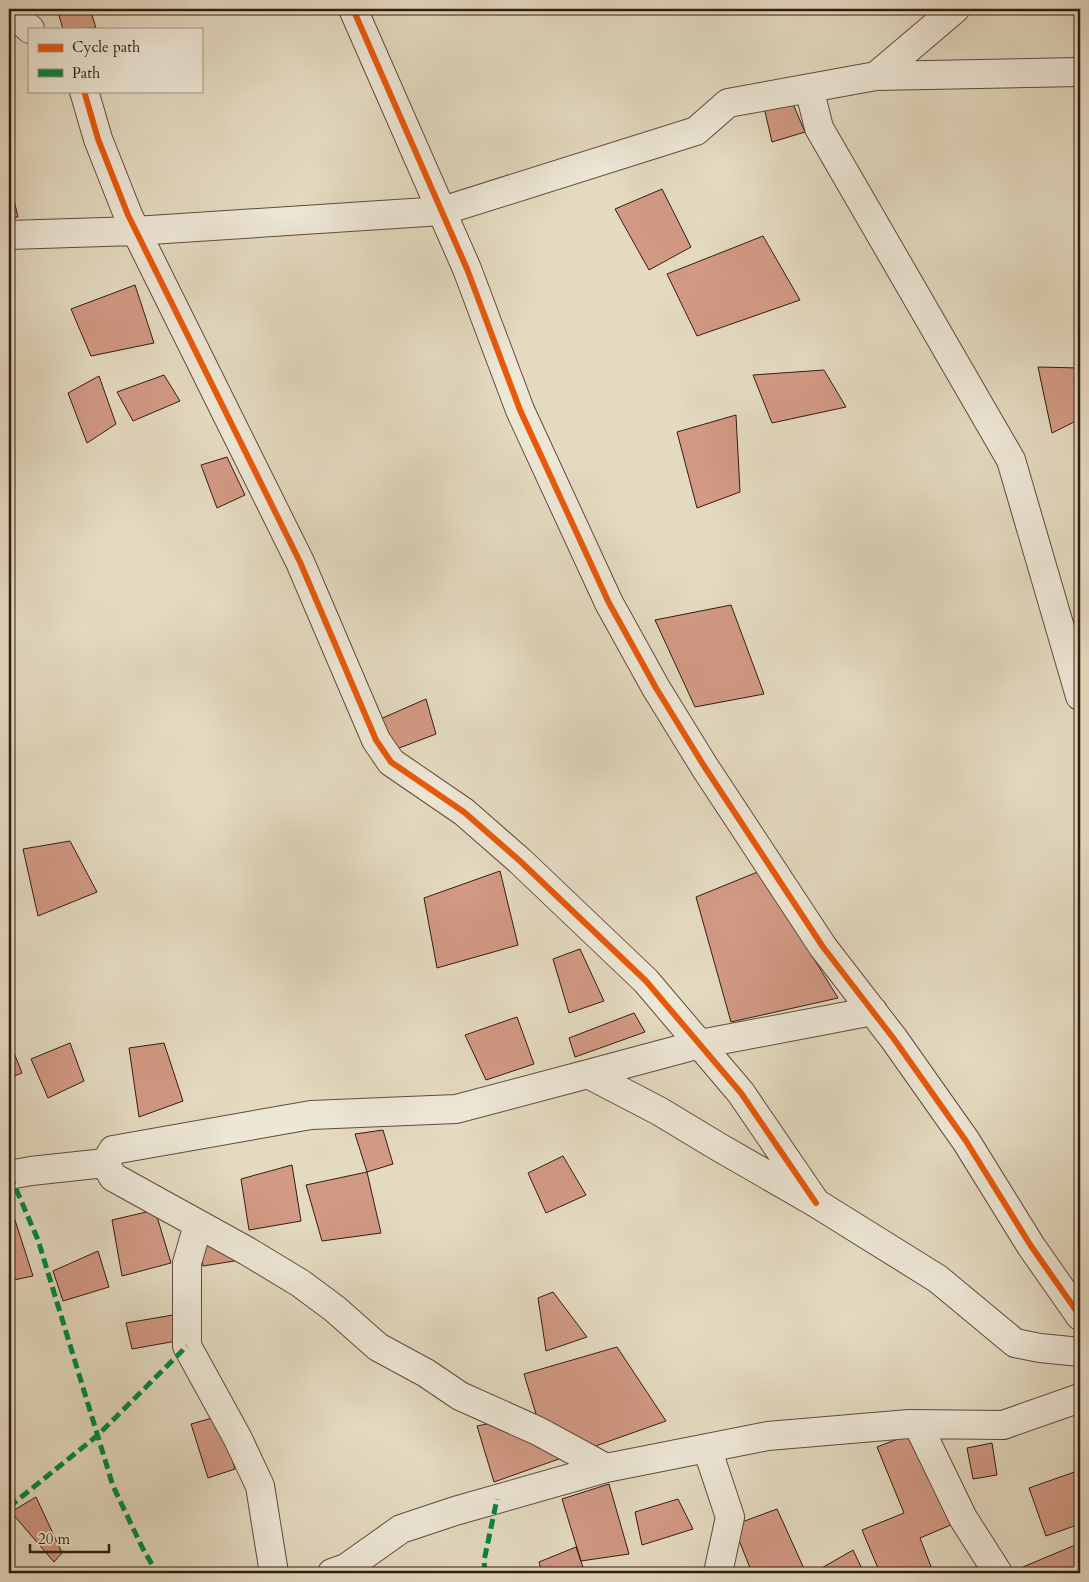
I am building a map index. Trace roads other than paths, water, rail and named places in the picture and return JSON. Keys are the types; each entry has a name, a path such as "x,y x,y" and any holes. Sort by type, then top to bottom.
{"street":[{"path":"9,9 29,28"},
{"path":"353,9 467,268 520,410 614,611 656,688 704,766 822,947 894,1039 966,1141 1031,1246 1080,1316"},
{"path":"876,76 956,9"},
{"path":"9,234 135,231 442,211 696,131 728,104 876,76 1080,72"},
{"path":"809,88 819,128 1011,460 1080,696"},
{"path":"84,92 98,139 135,231 300,562 376,740 391,762 464,812 520,861 646,981 741,1093 816,1203"},
{"path":"105,1164 113,1150 311,1115 456,1109 700,1044 873,1011"},
{"path":"588,1074 659,1111 816,1203 938,1279 1015,1343 1040,1348 1080,1352"},
{"path":"9,1175 105,1164"},
{"path":"105,1164 113,1177 300,1282 335,1309 378,1347 426,1373 460,1396 538,1431 606,1468"},
{"path":"198,1224 188,1263 187,1346 238,1439 260,1486 274,1573"},
{"path":"332,1573 346,1568 401,1529 455,1511 606,1468 768,1436 909,1424 1003,1425 1080,1398"},
{"path":"918,1425 963,1518 998,1573"},
{"path":"707,1448 730,1517 718,1573"}]}
